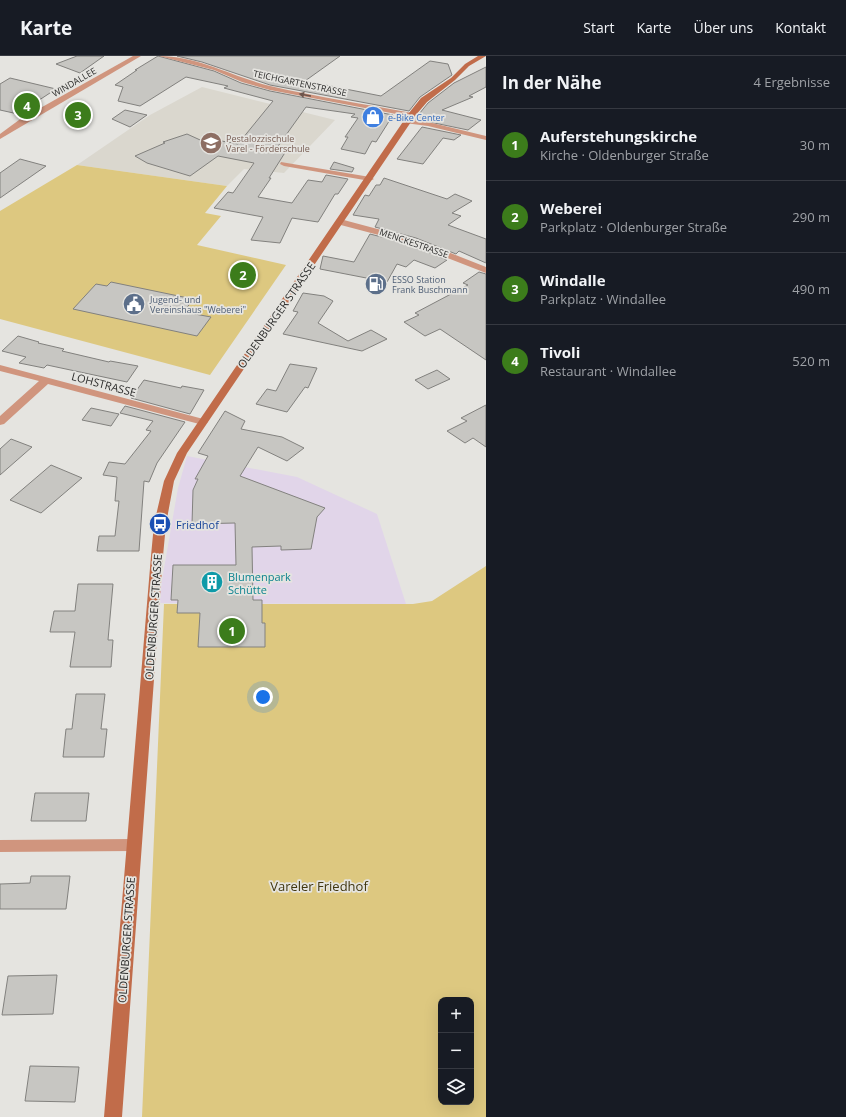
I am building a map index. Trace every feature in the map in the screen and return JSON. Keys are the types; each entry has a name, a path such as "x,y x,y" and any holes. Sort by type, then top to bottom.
{"main road":[{"name":"OLDENBURGER STRASSE","path":"113,1117 133,845 144,731 160,524 169,481 182,454 203,422 370,179 410,118 424,100 482,56"}],"street":[{"name":"WINDALLEE","path":"0,137 22,122 138,56"},
{"name":"TEICHGARTENSTRASSE","path":"162,56 216,69 244,81 270,88 410,118 428,124 486,138"},
{"path":"284,164 370,179"},
{"name":"MENCKESTRASSE","path":"340,222 412,241 486,270"},
{"name":"LOHSTRASSE","path":"0,368 203,422"},
{"path":"0,422 46,380"},
{"path":"0,846 133,845"}],"shaded area":[{"name":"Pestalozzischule Varel - Förderschule","path":"202,87 335,120 284,173 244,169 227,186 77,165 150,115"},
{"path":"187,456 297,477 377,514 406,604 158,603 178,488"}],"green space":[{"path":"77,165 227,186 205,213 221,216 197,245 286,265 210,375 0,319 0,211"},
{"name":"Vareler Friedhof","path":"486,566 486,1117 142,1117 164,604 413,604 432,601"}],"building":[{"path":"77,56 104,56 80,73 56,64"},
{"path":"158,56 214,71 241,83 270,91 393,115 376,142 372,141 365,154 341,149 348,137 345,137 358,118 351,117 355,114 306,107 276,149 286,151 269,178 271,178 258,197 292,203 308,180 322,182 326,175 348,179 338,194 335,194 318,222 292,218 280,243 251,240 263,217 214,208 228,192 233,193 254,163 218,156 190,176 147,163 135,156 165,143 163,142 187,134 209,144 216,140 238,144 273,101 224,88 228,86 186,77 140,106 118,101 123,87 115,85 137,70 135,70"},
{"path":"177,56 340,56 305,81 381,96 430,61 448,64 452,75 420,97 409,111 270,85 202,62"},
{"path":"486,67 486,87 469,96 473,97 442,110 481,120 468,130 415,119 428,103 454,83"},
{"path":"10,78 56,89 18,114 0,110 0,84"},
{"path":"125,110 147,115 130,127 112,119"},
{"path":"422,127 461,135 454,140 443,138 423,164 397,159"},
{"path":"20,159 46,166 0,198 0,173"},
{"path":"334,162 354,168 352,172 330,169"},
{"path":"384,178 447,199 455,194 472,201 452,213 461,216 448,225 486,239 486,263 459,251 456,254 416,238 375,227 379,219 353,215 365,195 369,196 376,185 380,185"},
{"path":"370,234 409,244 447,260 435,268 414,260 406,267 397,264 387,282 320,269 323,256 354,262"},
{"path":"479,272 486,274 486,360 440,329 425,336 404,322 419,315 415,313 468,285 463,283"},
{"name":"Jugend- und Vereinshaus \"Weberei\"","path":"111,282 193,299 184,312 211,317 197,336 73,309 96,284 107,286"},
{"path":"303,293 324,296 333,301 318,323 348,341 371,330 387,339 362,351 283,334 298,312 293,311"},
{"path":"18,336 39,342 38,343 64,349 62,351 109,362 138,366 127,382 47,365 44,368 19,363 26,357 2,351"},
{"path":"290,364 317,368 308,388 305,387 287,412 256,404 267,389 276,391"},
{"path":"437,370 450,379 428,389 415,380"},
{"path":"144,380 181,388 182,386 204,390 190,414 131,398"},
{"path":"486,405 486,447 473,438 465,443 447,431 467,421 461,418"},
{"path":"125,406 185,422 157,463 149,482 144,481 139,551 97,551 99,536 115,536 119,501 115,501 117,477 103,475 109,462 125,464 151,431 146,430 153,421 120,413"},
{"path":"91,408 119,414 111,426 82,420"},
{"path":"225,411 245,421 241,429 282,437 304,448 287,461 258,447 240,476 325,508 317,517 311,549 281,550 281,546 252,547 253,600 262,600 262,623 265,623 265,647 198,647 200,613 177,613 178,600 171,600 173,565 236,565 235,523 192,524 193,490 198,479 195,479 208,456 198,453"},
{"path":"11,439 32,447 0,475 0,449"},
{"path":"51,465 82,478 41,513 10,500"},
{"path":"78,584 113,584 108,640 113,640 111,667 70,667 75,632 50,632 54,611 75,611"},
{"path":"76,694 105,694 101,729 107,729 104,757 63,757 66,729 72,729"},
{"path":"35,793 89,793 86,821 31,821"},
{"path":"31,876 70,876 66,909 0,909 0,884 30,883"},
{"path":"57,975 53,1014 2,1015 8,976"},
{"path":"30,1066 79,1067 75,1102 25,1101"}],"place":[{"name":"Tivoli","path":"27,106"},
{"name":"Windalle","path":"78,115"},
{"name":"e-Bike Center","path":"373,117"},
{"name":"Pestalozzischule Varel - Förderschule","path":"211,143"},
{"name":"Weberei","path":"243,275"},
{"name":"ESSO Station Frank Buschmann","path":"376,284"},
{"name":"Jugend- und Vereinshaus \"Weberei\"","path":"134,304"},
{"name":"Friedhof","path":"160,524"},
{"name":"Blumenpark Schütte","path":"212,582"},
{"name":"Auferstehungskirche","path":"232,631"}]}
